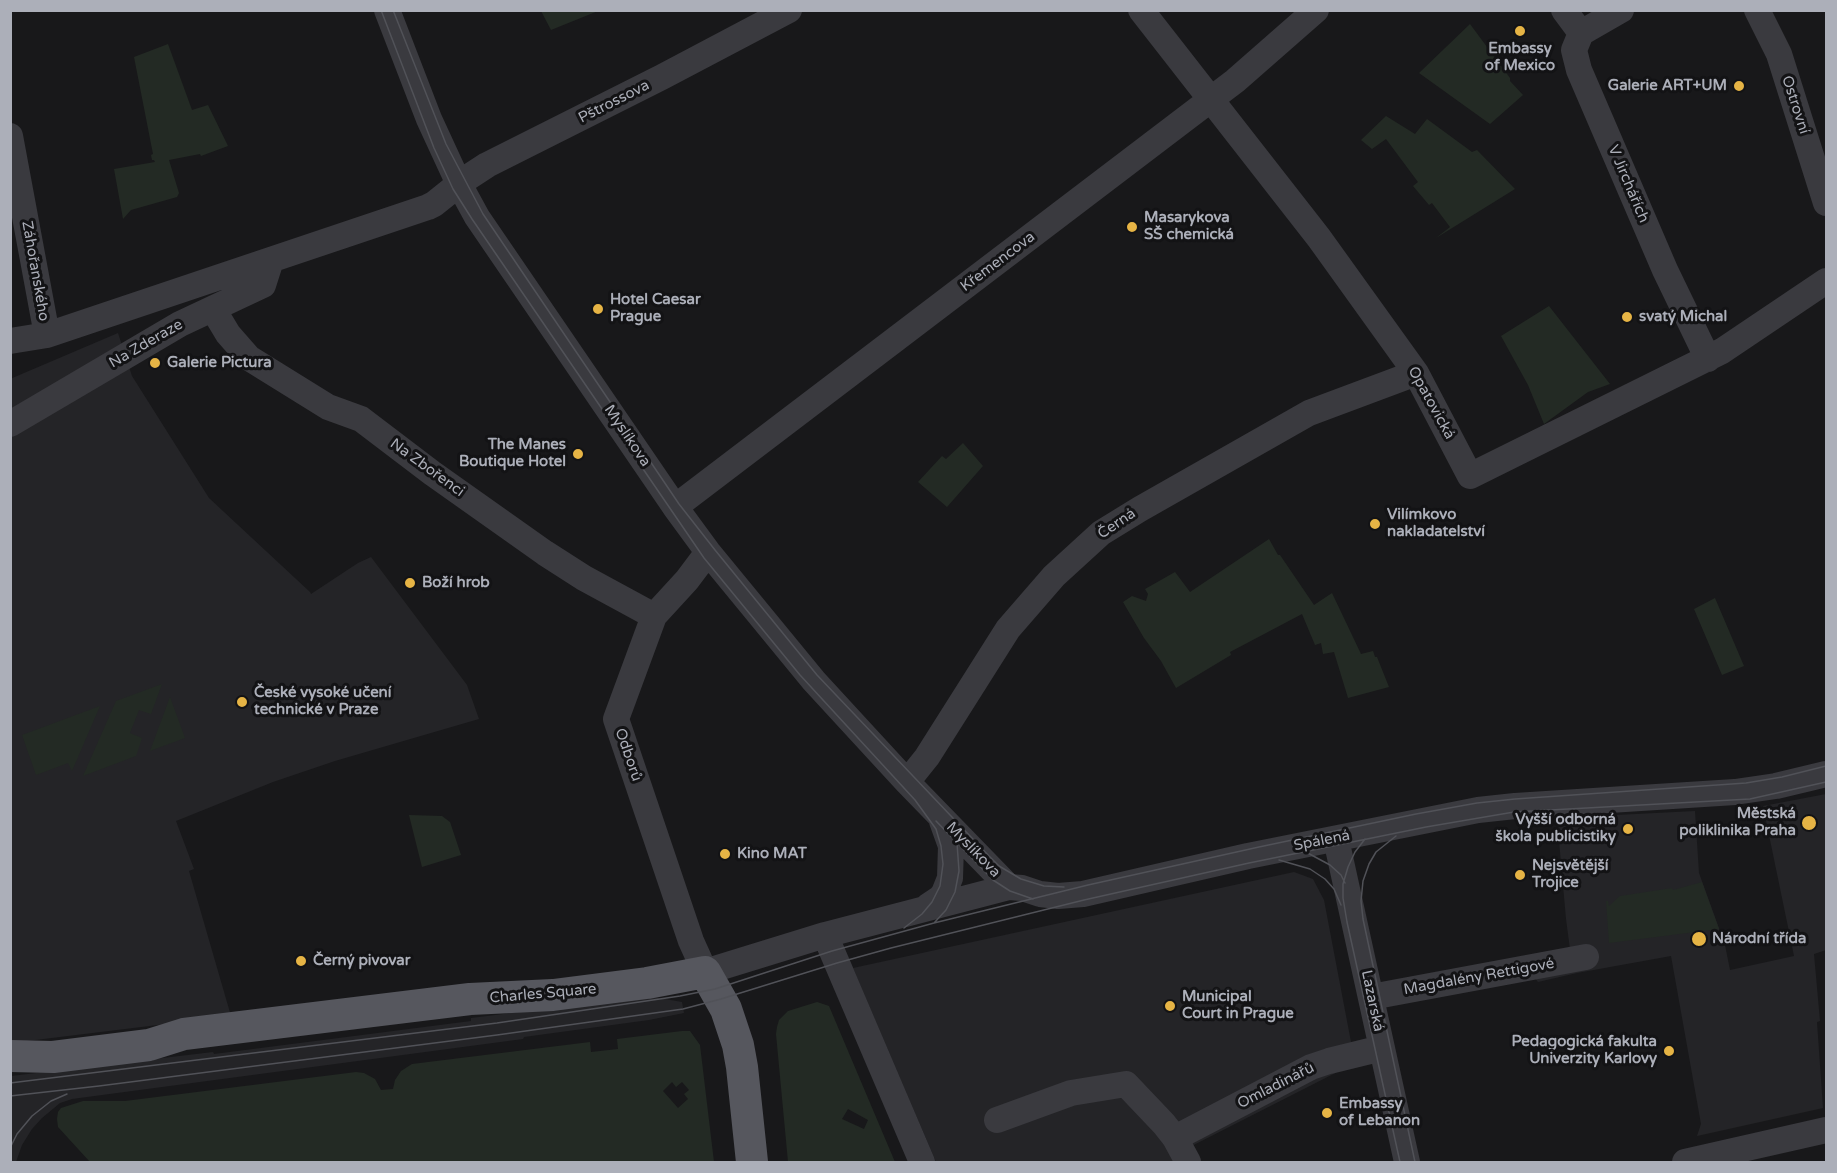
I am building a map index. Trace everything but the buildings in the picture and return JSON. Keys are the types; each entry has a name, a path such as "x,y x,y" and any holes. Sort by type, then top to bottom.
{"main road":[{"name":"Charles Square","path":"53,1057 149,1045 184,1034 470,999 553,995 647,983 705,972"},
{"path":"705,972 726,1009 738,1045 752,1162"},
{"path":"10,1056 53,1057"}],"street":[{"name":"Myslíkova","path":"387,10 429,119 477,217 675,507 708,552 814,681 1009,886"},
{"name":"Opatovická","path":"1141,10 1319,238 1416,373 1470,476 1722,351 1827,280"},
{"name":"Křemencova","path":"675,507 1235,81 1316,10"},
{"path":"1564,10 1581,33 1621,10"},
{"name":"Ostrovní","path":"1757,10 1779,54 1827,203"},
{"name":"Pštrossova","path":"459,184 488,165 663,77 775,14"},
{"name":"V Jirchářích","path":"1581,33 1574,50 1579,70 1660,260 1708,358"},
{"name":"Záhořanského","path":"10,136 47,334"},
{"path":"10,341 47,334 428,207 459,184"},
{"name":"Na Zderaze","path":"10,424 180,324 263,285 272,260"},
{"name":"Na Zbořenci","path":"213,309 228,334 249,358 328,406 361,419 432,473 545,553 584,578 654,616"},
{"name":"Černá","path":"908,782 927,757 1008,629 1054,576 1101,533 1140,508 1309,413 1416,373"},
{"name":"Odborů","path":"705,972 691,941 616,719 654,616 687,580 708,552"},
{"name":"Spálená","path":"825,935 1009,886 1058,896 1083,894 1248,856 1478,810 1548,803 1735,792 1765,788 1827,774"},
{"name":"Myslíkova","path":"928,906 944,893 950,878 951,846 938,813"},
{"name":"Lazarská","path":"1336,839 1407,1162"},
{"path":"825,935 922,1162"},
{"name":"Charles Square","path":"705,972 825,935"},
{"name":"Magdalény Rettigové","path":"1371,997 1586,957"},
{"name":"Omladinářů","path":"1175,1138 1311,1067 1382,1048"},
{"name":"Charles Square","path":"10,1066 53,1057"},
{"path":"997,1120 1071,1093 1126,1084 1164,1124 1175,1138 1188,1162"},
{"path":"1685,1162 1827,1130"}],"shaded area":[{"path":"541,11 598,11 551,30"},
{"path":"1470,24 1510,81 1523,95 1490,124 1419,73"},
{"path":"168,44 192,110 208,105 228,146 201,156 200,154 169,160 179,193 177,197 131,210 123,219 114,169 155,162 151,155 153,154 134,57"},
{"path":"1386,116 1415,134 1427,119 1472,152 1477,150 1515,189 1436,238 1450,227 1432,203 1429,205 1413,186 1418,182 1386,139 1372,149 1361,140"},
{"path":"1549,306 1610,384 1588,392 1544,424 1528,385 1501,336"},
{"name":"České vysoké učení technické v Praze","path":"118,333 132,376 209,498 311,594 371,557 467,685 479,719 335,761 273,782 176,821 194,869 189,871 231,1016 11,1043 10,379"},
{"path":"963,443 983,466 947,507 918,482 942,456 946,459"},
{"path":"1269,539 1314,605 1332,593 1361,654 1373,651 1389,687 1348,698 1334,652 1323,654 1321,643 1315,645 1302,614 1230,652 1231,655 1176,688 1123,602 1132,596 1146,601 1148,594 1145,589 1175,572 1190,592"},
{"path":"1715,598 1744,666 1722,675 1694,609"},
{"path":"162,684 151,714 139,710 130,733 142,738 136,756 83,776 116,701"},
{"path":"170,697 185,738 150,751"},
{"path":"100,706 72,771 68,763 36,775 22,735"},
{"path":"1826,794 1826,950 1814,954 1820,1021 1817,1022 1823,1108 1697,1136 1701,1124 1671,956 1538,982 1535,978 1571,957 1557,818 1695,811 1699,873 1725,945 1730,970 1794,956 1763,806"},
{"path":"409,815 442,816 450,822 461,855 422,867"},
{"path":"1294,872 1313,879 1324,900 1355,1063 1172,1156 1175,1162 936,1162 853,968"},
{"path":"1702,882 1719,929 1609,943 1606,901 1609,906 1620,896 1672,888 1673,890"},
{"path":"648,996 682,1002 684,1013 524,1037 523,1039 72,1099 60,1103 42,1118 22,1145 16,1162 11,1162 11,1076 213,1052 214,1054"},
{"path":"817,1002 829,1006 895,1162 788,1162 776,1034 779,1020 788,1011","holes":["848,1109 868,1120 864,1129 842,1119"]},
{"path":"690,1031 700,1045 714,1162 90,1162 58,1127 58,1112 61,1108 83,1101 125,1101 356,1072 364,1073 375,1079 381,1090 393,1089 395,1080 401,1071 412,1064 590,1042 591,1052 618,1049 617,1039","holes":["672,1082 676,1087 682,1082 689,1090 684,1094 688,1099 678,1108 663,1091"]}],"tram line":[{"path":"381,10 434,148 453,189 472,219 704,558 800,675 915,800 936,829 943,864 940,886 932,902 922,914 904,928"},
{"path":"393,10 446,144 483,214 679,504 817,675 999,866 1021,879 1044,886 1064,887"},
{"path":"10,1083 497,1023 680,996 715,989 832,951 934,923 1088,885 1416,814 1515,799 1746,783 1826,766"},
{"path":"10,1096 497,1035 683,1009 891,948 1084,900 1426,827 1514,812 1750,799 1826,782"},
{"path":"936,821 993,880 1010,891 1033,899"},
{"path":"1396,836 1376,852 1369,864 1363,881 1361,901 1415,1162"},
{"path":"1365,839 1355,852 1348,867 1343,884 1343,898 1400,1162"},
{"path":"934,923 946,910 955,892 959,871 957,843"},
{"path":"1304,851 1330,865 1341,875 1345,883"},
{"path":"1279,860 1310,869 1325,879 1334,889 1341,905"},
{"path":"10,1148 17,1134 32,1116 51,1101 67,1094"}],"place":[{"name":"Embassy of Mexico","path":"1520,31"},
{"name":"Galerie ART+UM","path":"1739,86"},
{"name":"Masarykova SŠ chemická","path":"1132,227"},
{"name":"Hotel Caesar Prague","path":"598,309"},
{"name":"svatý Michal","path":"1627,317"},
{"name":"Galerie Pictura","path":"155,363"},
{"name":"The Manes Boutique Hotel","path":"578,454"},
{"name":"Vilímkovo nakladatelství","path":"1375,524"},
{"name":"Boží hrob","path":"410,583"},
{"name":"České vysoké učení technické v Praze","path":"242,702"},
{"name":"Městská poliklinika Praha","path":"1809,823"},
{"name":"Vyšší odborná škola publicistiky","path":"1628,829"},
{"name":"Kino MAT","path":"725,854"},
{"name":"Nejsvětější Trojice","path":"1520,875"},
{"name":"Národní třída","path":"1699,939"},
{"name":"Černý pivovar","path":"301,961"},
{"name":"Municipal Court in Prague","path":"1170,1006"},
{"name":"Pedagogická fakulta Univerzity Karlovy","path":"1669,1051"},
{"name":"Embassy of Lebanon","path":"1327,1113"}]}
